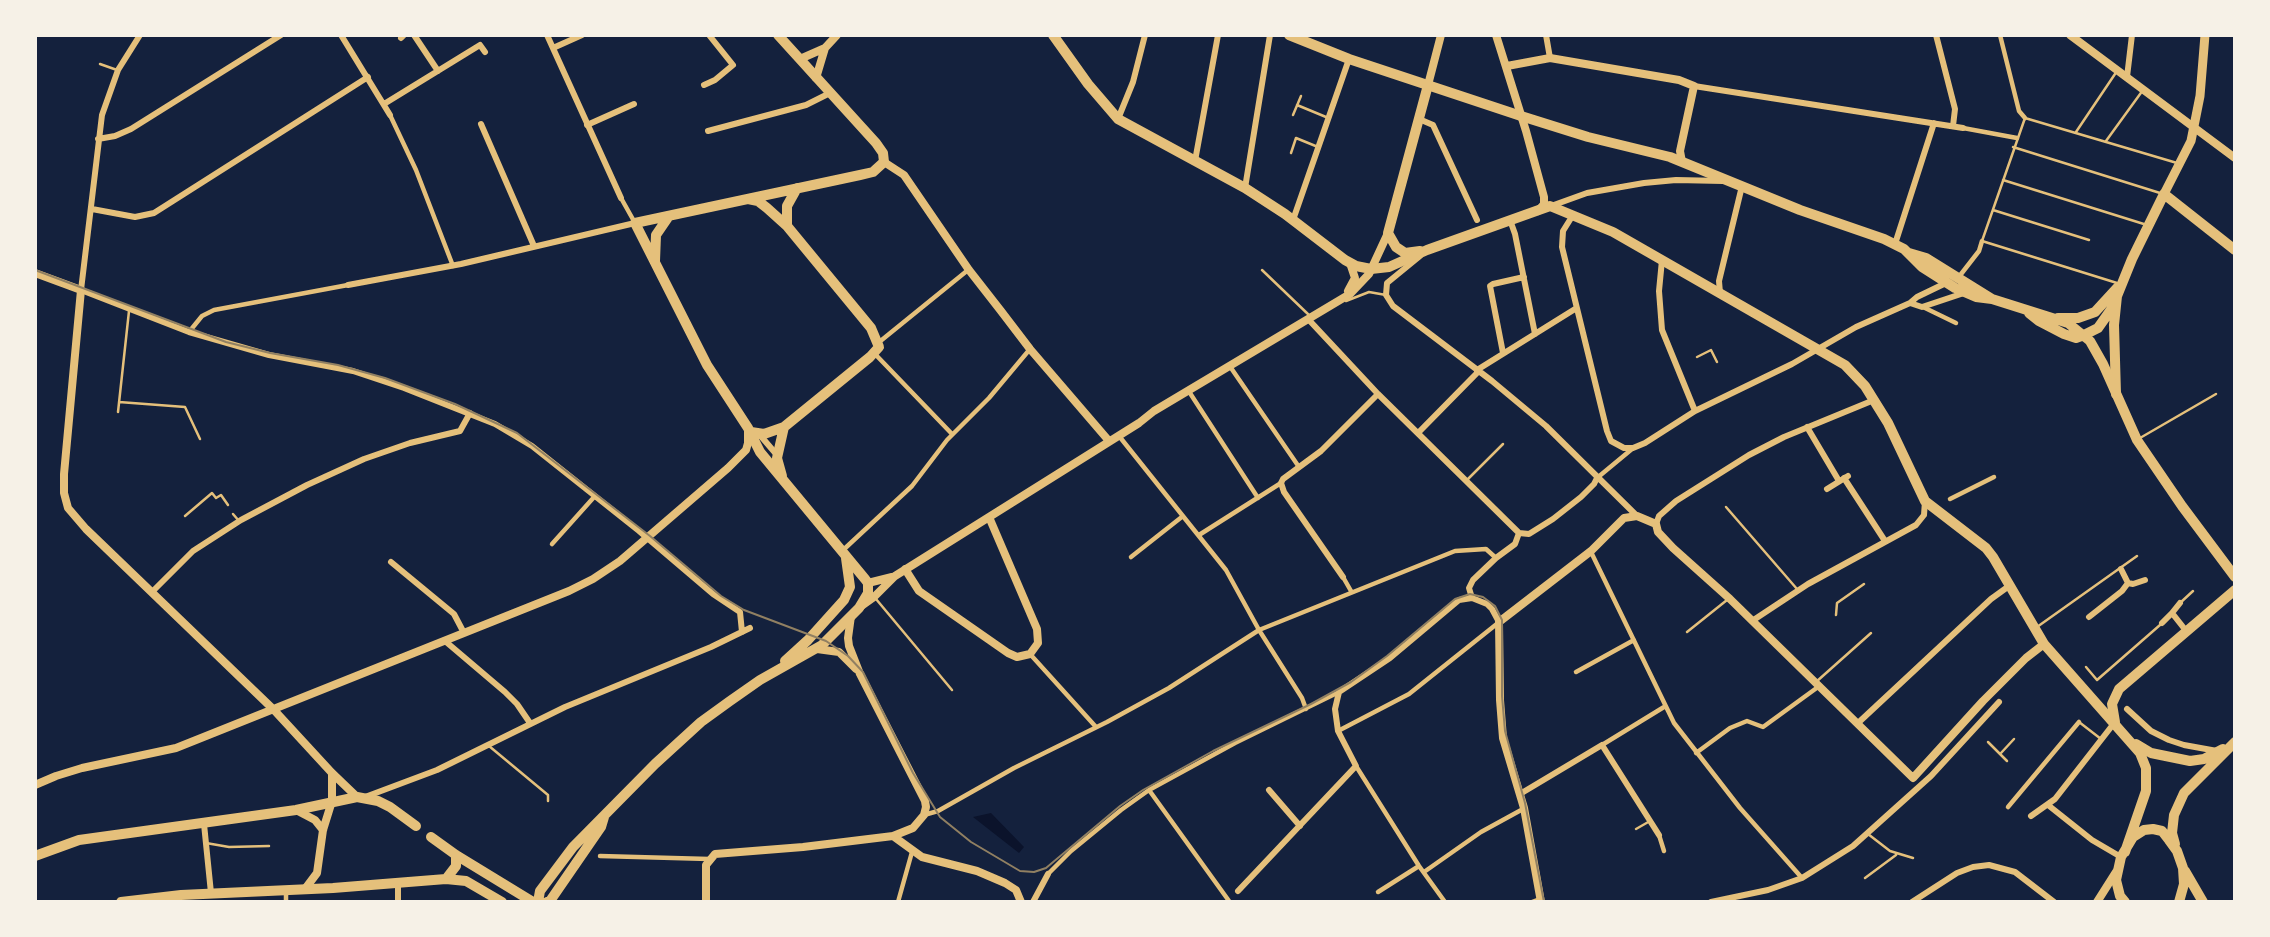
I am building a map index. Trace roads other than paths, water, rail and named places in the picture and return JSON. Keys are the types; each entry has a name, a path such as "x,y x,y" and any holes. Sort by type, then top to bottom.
{"main road":[{"path":"760,680 814,650 835,633 868,593 867,583 760,452 752,431 707,365 635,223 873,172 884,162 880,149 778,35"},
{"path":"1053,35 1088,84 1118,119 1245,188 1293,219 1350,263 1371,269 1389,267 1427,250 1550,206 1608,229 1851,370 1865,386 1888,423 1925,501 1986,548 2044,644 2130,740 2145,763 2147,781 2138,817 2117,870 2118,889 2125,902"},
{"path":"1289,35 1302,37 1349,59 1428,86 1588,137 1652,151 1682,162 1895,244 1909,253 1922,267 1964,293 2068,323 2084,335 2097,351 2137,440 2235,577"},
{"path":"2116,396 2116,303 2121,284 2147,225 2191,141 2200,96 2204,35"},
{"path":"1427,250 1405,253 1396,247 1388,233 1428,86"},
{"path":"787,226 787,206 797,188"},
{"path":"2164,194 2235,250"},
{"path":"748,199 758,201 787,226 871,328 876,348 784,427 769,433 752,431"},
{"path":"656,265 656,235 668,216"},
{"path":"1909,253 1926,258 1992,299"},
{"path":"2057,318 2078,318 2095,312 2121,284"},
{"path":"2026,310 2039,321 2076,338 2098,328 2116,303"},
{"path":"784,427 777,456 785,483"},
{"path":"538,902 540,891 583,835 655,764 701,722 792,656 839,608 850,587 843,555"},
{"path":"2115,723 2112,704 2119,689 2235,590"},
{"path":"2130,740 2151,753 2177,760 2204,759 2235,742"},
{"path":"2203,902 2183,868 2177,851 2172,833 2174,815 2184,793 2235,742"},
{"path":"35,856 79,840 296,810 360,797 390,807 416,826"},
{"path":"547,902 601,827 604,817"},
{"path":"2123,855 2133,837 2153,828 2162,831 2177,851"},
{"path":"431,837 533,902"},
{"path":"446,879 456,866 456,855"},
{"path":"2179,902 2184,884 2183,868"},
{"path":"121,902 211,893 446,879 466,880 502,902"}],"street":[{"path":"140,35 118,70 105,105 98,139 64,474 66,501 73,516 274,710 332,773 360,797 437,770 530,723 741,630 751,628"},
{"path":"98,139 131,129 281,35"},
{"path":"341,35 390,115 416,170 453,266"},
{"path":"414,35 438,71"},
{"path":"189,332 202,316 214,310 453,266 635,223 547,35"},
{"path":"553,48 582,35"},
{"path":"709,35 740,72"},
{"path":"800,59 825,48 837,35"},
{"path":"1118,119 1133,82 1145,35"},
{"path":"1195,161 1217,35"},
{"path":"1245,188 1270,35"},
{"path":"1428,86 1441,35"},
{"path":"1496,35 1544,200 1538,211"},
{"path":"1546,35 1550,58"},
{"path":"1936,35 1955,109 1953,125"},
{"path":"2000,35 2019,111 2025,118"},
{"path":"2070,35 2235,158"},
{"path":"2127,77 2132,35"},
{"path":"384,104 480,45 485,52"},
{"path":"816,78 825,48"},
{"path":"1507,66 1550,58 1679,80 1694,86 1953,125 2017,138"},
{"path":"1293,219 1349,59"},
{"path":"704,85 715,80 733,65"},
{"path":"92,209 135,217 154,213 368,77"},
{"path":"1682,162 1680,151 1694,86"},
{"path":"708,131 806,105 830,93"},
{"path":"587,125 634,104"},
{"path":"1419,119 1433,125 1477,220"},
{"path":"1895,244 1934,123"},
{"path":"481,124 534,247"},
{"path":"884,162 904,175 969,270 1030,349 1109,441"},
{"path":"1550,206 1587,193 1644,183 1676,180 1737,184 1719,281 1720,293"},
{"path":"1573,215 1563,232 1562,247 1606,431 1615,444 1633,448"},
{"path":"1510,220 1535,334"},
{"path":"600,856 712,857 893,836 913,828 924,815 925,801 860,674 849,646 848,638 855,612 905,569 1188,390 1334,305 1366,277 1388,233"},
{"path":"1311,319 1378,394 1481,496 1519,533 1529,534 1581,497 1597,478 1633,448 1695,411 1770,375 1862,324 1958,278 1979,251 1982,241"},
{"path":"1427,250 1388,282 1385,287 1386,295 1393,306 1546,426 1637,516 1656,524"},
{"path":"1662,260 1659,291 1662,330 1680,365 1695,411"},
{"path":"1334,305 1354,283 1350,263"},
{"path":"952,434 876,348 969,270"},
{"path":"35,273 189,332 269,355 353,371 470,413 514,434 648,538 713,594 740,612 741,630"},
{"path":"1503,353 1490,286 1524,277"},
{"path":"1922,307 1964,293"},
{"path":"1910,303 1955,323"},
{"path":"1477,370 1575,309"},
{"path":"843,555 912,486 952,434 988,399 1030,349"},
{"path":"1229,365 1300,468"},
{"path":"1418,433 1477,370"},
{"path":"1188,390 1258,498"},
{"path":"1199,535 1281,483 1321,451 1378,394"},
{"path":"1874,400 1807,427 1746,456 1670,507 1659,516 1656,524 1658,532 1667,542 1818,684 1920,787"},
{"path":"152,592 192,551 239,521 318,479 364,459 410,443 460,431 470,413"},
{"path":"1807,427 1885,541"},
{"path":"35,785 82,768 174,749 569,591 593,579 648,538 743,454 752,431 777,456"},
{"path":"1118,435 1234,581 1259,631 1302,698 1306,709"},
{"path":"1950,499 1994,477"},
{"path":"1827,489 1843,478"},
{"path":"1281,483 1284,492 1351,591"},
{"path":"552,544 595,496"},
{"path":"1752,621 1798,590 1916,525 1924,515 1925,501"},
{"path":"1131,557 1183,516"},
{"path":"1338,731 1409,694 1591,551 1625,518 1637,516"},
{"path":"905,569 919,591 1008,653 1017,657 1030,654 1038,643 1037,629 989,517"},
{"path":"1472,598 1469,588 1473,580 1515,544 1519,533"},
{"path":"924,815 938,811 1014,768 1169,688 1259,631 1351,591 1455,551 1486,549 1496,558"},
{"path":"1591,551 1674,723 1740,808 1802,878"},
{"path":"391,562 454,614 464,633"},
{"path":"2120,569 2128,583"},
{"path":"867,583 895,576"},
{"path":"2128,583 2146,580"},
{"path":"2089,617 2128,583"},
{"path":"1858,723 1991,599 2009,586"},
{"path":"1033,902 1048,874 1071,851 1149,790 1235,743 1339,692 1390,658 1452,604 1472,598 1492,608 1499,622 1502,727 1524,808 1537,901"},
{"path":"2162,623 2180,603"},
{"path":"2172,613 2187,632"},
{"path":"444,640 517,704 530,723"},
{"path":"1576,672 1634,640"},
{"path":"1913,778 1983,701 2044,644"},
{"path":"814,650 839,652 860,674"},
{"path":"1030,654 1096,727"},
{"path":"1696,753 1730,728 1747,721 1763,727 1769,724 1818,684"},
{"path":"1339,692 1335,709 1338,731 1356,766 1445,902"},
{"path":"1711,902 1768,890 1802,878 1853,846 1920,787 1976,731 1999,702"},
{"path":"1520,794 1664,707"},
{"path":"2127,709 2145,727 2169,740 2220,751"},
{"path":"2008,807 2079,722"},
{"path":"2031,816 2055,799 2115,723"},
{"path":"1602,745 1659,835 1664,851"},
{"path":"1149,790 1228,901 1356,766"},
{"path":"305,889 317,873 323,830 332,801 332,773"},
{"path":"1269,790 1300,826"},
{"path":"925,801 938,811"},
{"path":"2048,805 2092,840 2123,855"},
{"path":"1423,872 1481,832 1524,808"},
{"path":"296,810 315,820 323,830"},
{"path":"204,824 211,893"},
{"path":"893,836 922,857 978,871 1006,883 1017,892 1021,902"},
{"path":"898,902 912,852"},
{"path":"706,902 705,873 712,857"},
{"path":"1912,902 1957,873 1989,865 2015,872 2054,902"},
{"path":"1378,892 1419,866"},
{"path":"2097,902 2117,870"},
{"path":"398,881 398,902"},
{"path":"286,890 286,902"}],"lane":[{"path":"100,64 118,70"},
{"path":"2076,132 2118,70"},
{"path":"2106,141 2144,89"},
{"path":"1293,115 1301,96"},
{"path":"1297,105 1328,118"},
{"path":"2121,284 1982,241 2025,118 2179,164"},
{"path":"1290,153 1296,138 1318,146"},
{"path":"2013,148 2164,194"},
{"path":"2003,180 2147,225"},
{"path":"1993,209 2089,240"},
{"path":"1262,270 1311,319"},
{"path":"1334,305 1369,292 1386,295"},
{"path":"118,412 130,308"},
{"path":"1697,357 1711,351 1717,362"},
{"path":"2137,440 2216,394"},
{"path":"119,402 184,407 200,439"},
{"path":"1466,481 1503,444"},
{"path":"185,516 212,493 216,498 221,495 228,505"},
{"path":"1726,507 1798,590"},
{"path":"233,514 239,521"},
{"path":"2034,629 2137,556"},
{"path":"1836,615 1837,603 1864,584"},
{"path":"2180,603 2193,591"},
{"path":"874,597 952,691"},
{"path":"1687,632 1730,599"},
{"path":"2085,667 2097,680 2162,623"},
{"path":"1818,684 1871,633"},
{"path":"2079,722 2101,739"},
{"path":"2001,753 2014,739"},
{"path":"1988,742 2007,761"},
{"path":"486,744 548,795 548,801"},
{"path":"1636,830 1650,821"},
{"path":"1868,834 1885,848 1913,858"},
{"path":"205,842 229,847 269,846"},
{"path":"1865,878 1898,854"}],"water":[{"path":"991,813 1024,847 1019,853 973,817"}],"tram line":[{"path":"35,270 226,342 338,365 385,378 455,404 517,433 650,536 721,596 744,610 826,641 848,656 863,672 913,773 940,817 971,842 1020,871 1034,872 1046,868 1143,790 1213,751 1351,682 1387,656 1455,599 1470,594 1483,597 1495,606 1502,620 1505,731 1525,803 1544,902"}]}
